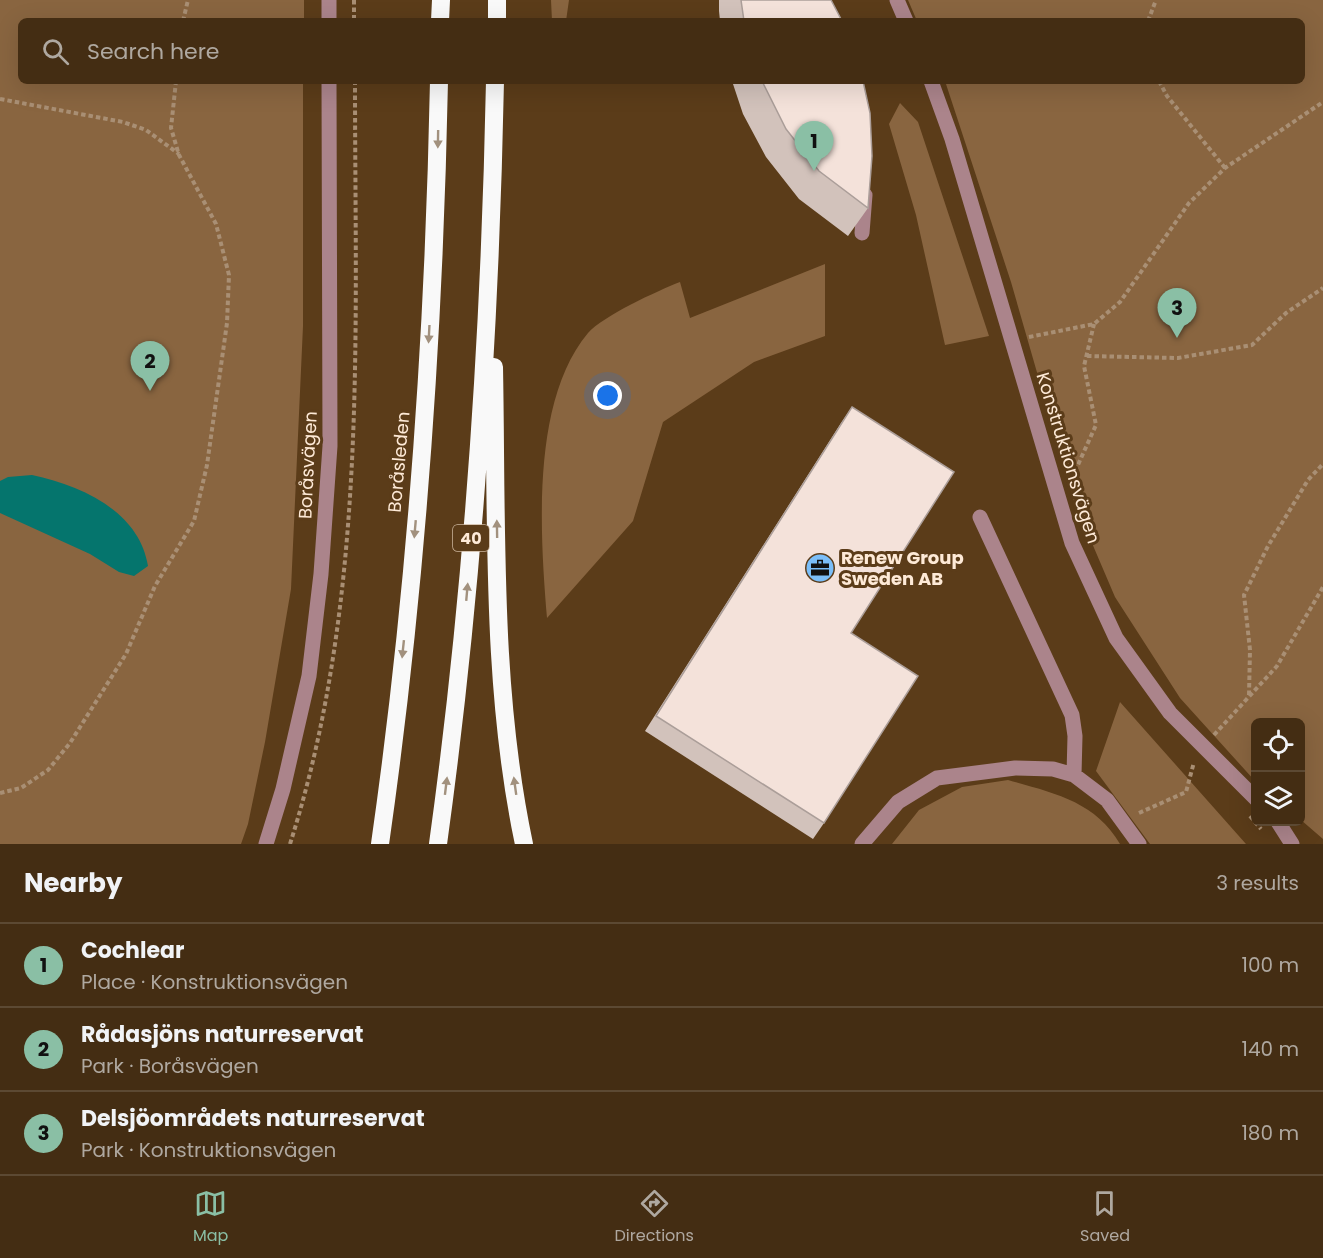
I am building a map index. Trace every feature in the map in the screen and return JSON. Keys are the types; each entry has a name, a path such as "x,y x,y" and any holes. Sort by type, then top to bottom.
{"highway":[{"path":"440,18 441,0"},
{"path":"496,18 497,0"},
{"name":"Boråsleden","path":"380,844 410,590 425,411 439,84"},
{"name":"40","path":"438,844 467,596 492,231 495,84"},
{"path":"492,231 499,608 507,732 524,844"}],"street":[{"path":"329,0 329,18"},
{"path":"897,0 905,18"},
{"name":"Boråsvägen","path":"266,844 283,789 309,676 321,574 330,446 329,84"},
{"name":"Konstruktionsvägen","path":"932,84 952,139 1072,543 1116,638 1170,713 1251,794"},
{"path":"861,234 866,183"},
{"path":"980,517 1072,715 1074,775"},
{"path":"862,844 898,802 937,778 1015,768 1053,769 1074,775 1107,800 1139,844"},
{"path":"1281,826 1292,844"}],"path":[{"path":"184,18 188,0"},
{"path":"354,0 354,18"},
{"path":"1149,18 1156,0"},
{"path":"0,793 21,788 48,770 70,743 126,654 155,586 194,521 207,465 227,324 229,275 216,224 179,155 171,128 176,84"},
{"path":"1161,84 1167,96 1225,168"},
{"path":"0,99 123,122 146,130 179,155"},
{"path":"1011,341 1094,324 1120,302 1189,203 1225,168 1323,102"},
{"path":"1087,356 1178,358 1252,345 1286,313 1323,288"},
{"path":"1060,504 1096,425 1084,366 1094,324"},
{"path":"1249,697 1250,650 1244,595 1268,546 1308,480 1323,464"},
{"path":"1123,821 1186,792 1195,757 1277,666 1323,587"}],"shaded area":[{"path":"0,0 304,0 304,18 18,18 18,84 303,84 303,326 291,589 265,742 248,824 241,844 0,844"},
{"path":"551,0 569,0 566,18 552,18"},
{"path":"908,0 1323,0 1323,839 1305,823 1305,718 1251,718 1251,777 1180,698 1115,597 1074,501 1011,282 946,84 1305,84 1305,18 916,18"},
{"path":"900,103 918,122 989,336 945,345 916,215 889,124"},
{"path":"825,264 825,336 754,362 663,422 633,521 547,618 542,509 548,431 557,394 570,361 588,333 605,319 680,282 690,318"},
{"path":"1120,702 1246,844 1150,844 1096,771"},
{"path":"1008,780 1041,789 1085,808 1110,829 1120,844 892,844 919,810 962,787"}],"water":[{"path":"32,475 88,494 121,516 133,530 148,566 134,576 119,572 90,554 0,513 0,481 8,477"}],"building":[{"path":"741,0 831,0 840,18 744,18"},
{"path":"764,84 864,84 870,113 872,156 868,208 819,171 786,129"},
{"name":"Renew Group Sweden AB","path":"852,407 954,472 851,633 918,676 824,823 656,716"}],"place":[{"name":"Cochlear","path":"814,171"},
{"name":"Delsjöområdets naturreservat","path":"1177,338"},
{"name":"Rådasjöns naturreservat","path":"150,391"},
{"name":"Renew Group Sweden AB","path":"820,568"}]}
